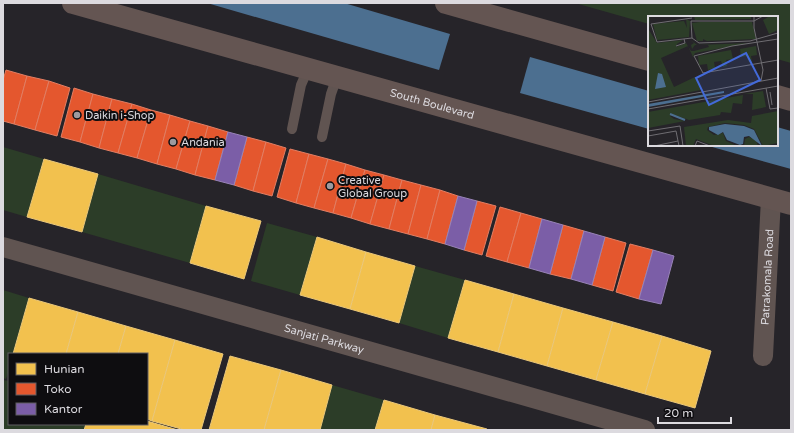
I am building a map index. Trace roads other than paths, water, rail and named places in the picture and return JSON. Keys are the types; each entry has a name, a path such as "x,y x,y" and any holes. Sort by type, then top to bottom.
{"main road":[{"name":"South Boulevard","path":"73,3 781,201"},
{"path":"446,3 648,60"},
{"path":"778,96 791,100"}],"street":[{"name":"Patrakomala Road","path":"762,356 781,201"},
{"name":"Sanjati Parkway","path":"3,247 645,430"}],"lane":[{"path":"292,128 301,85 308,69"},
{"path":"322,137 331,94 337,77"}],"water":[{"path":"207,3 344,3 450,34 439,70"},
{"path":"530,57 648,91 648,129 520,93"},
{"path":"778,127 791,131 791,169 709,146 778,146"}],"place":[{"name":"Daikin i-Shop","path":"77,115"},
{"name":"Andania","path":"173,142"},
{"name":"Creative Global Group","path":"330,186"}]}
